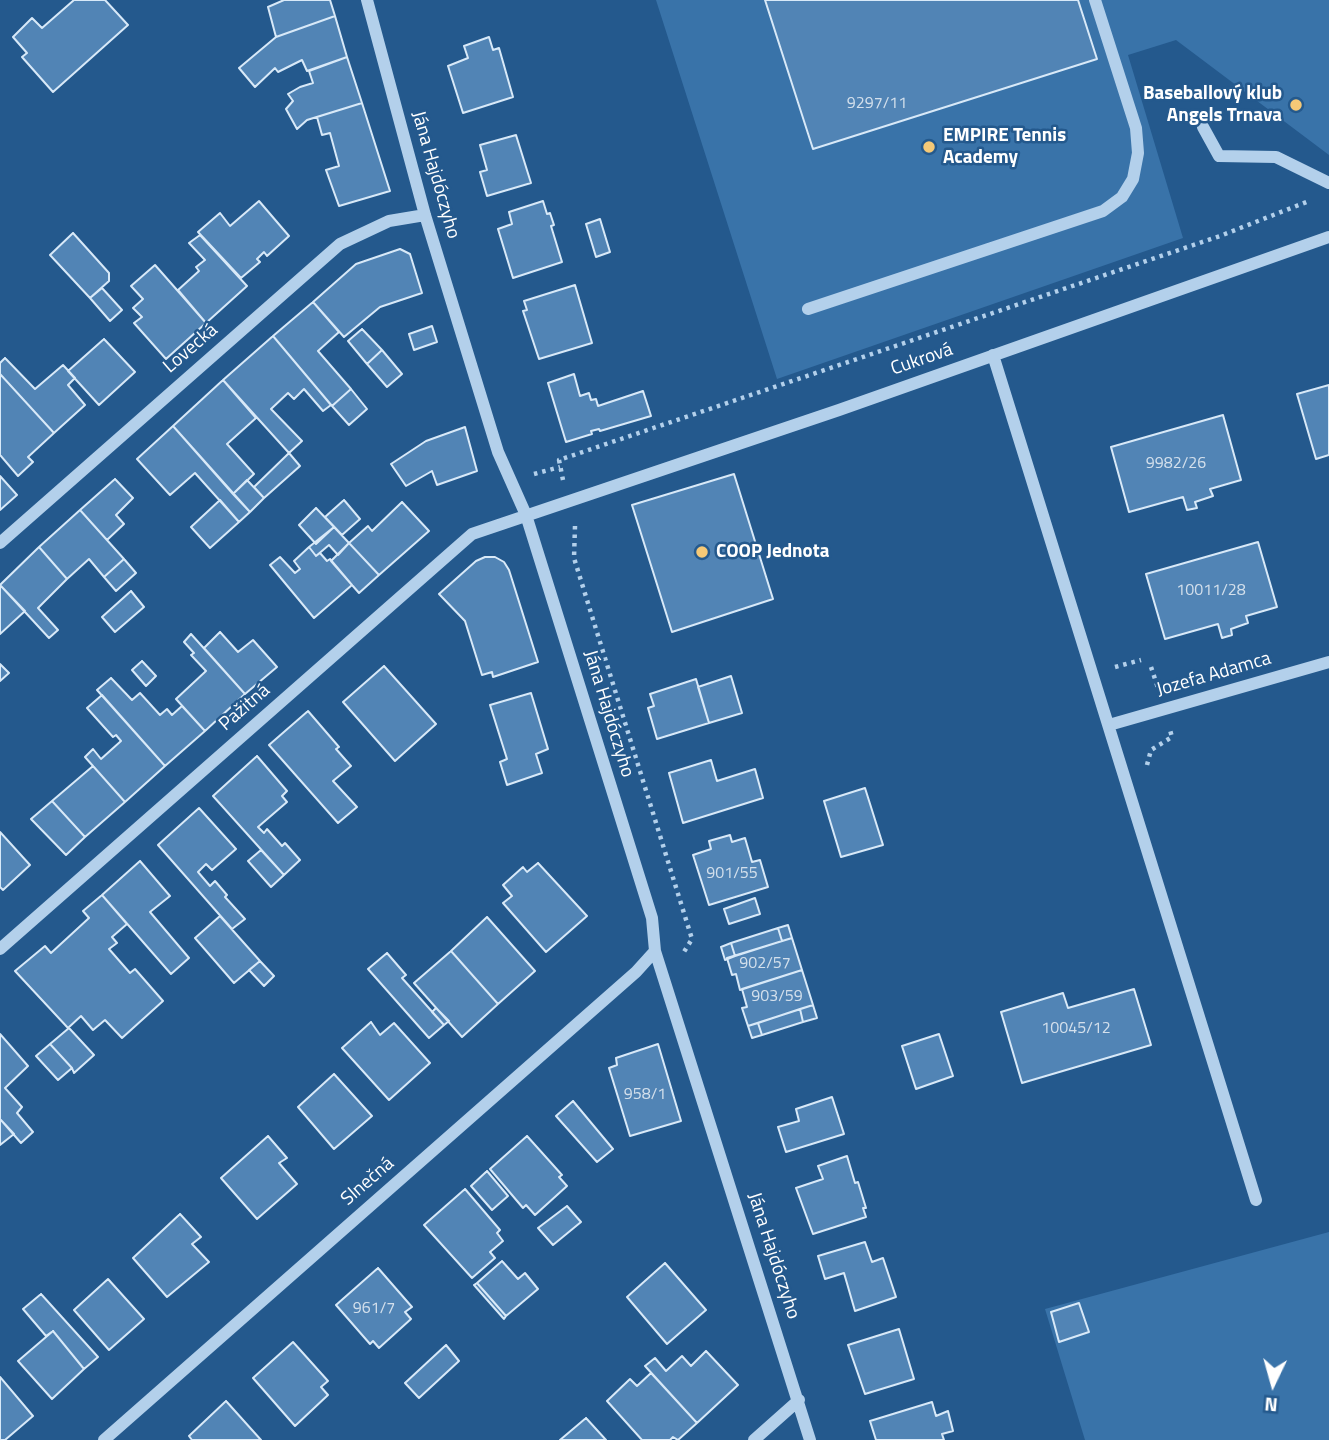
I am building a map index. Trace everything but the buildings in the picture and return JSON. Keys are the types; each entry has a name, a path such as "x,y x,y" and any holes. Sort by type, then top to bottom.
{"street":[{"name":"Jána Hajdóczyho","path":"367,0 425,215 498,453 526,514 652,918 655,951 810,1440"},
{"path":"808,309 1103,211 1122,197 1133,179 1138,153 1136,128 1095,0"},
{"path":"1203,127 1219,156 1276,157 1329,183"},
{"name":"Lovecká","path":"0,543 340,244 389,221 425,215"},
{"name":"Cukrová","path":"526,514 1329,237"},
{"path":"993,355 1256,1200"},
{"name":"Pažitná","path":"0,949 472,534 526,514"},
{"name":"Jozefa Adamca","path":"1109,725 1329,662"},
{"name":"Slnečná","path":"104,1440 636,972 655,951"},
{"path":"754,1440 799,1400"}],"path":[{"path":"559,460 1220,236 1317,198"},
{"path":"575,524 573,558 692,939"}],"shaded area":[{"name":"EMPIRE Tennis Academy","path":"656,0 1329,0 1329,155 1176,40 1128,55 1183,238 777,379"},
{"path":"1329,1232 1329,1440 1085,1440 1045,1309"}],"place":[{"name":"Baseballový klub Angels Trnava","path":"1296,105"},
{"name":"EMPIRE Tennis Academy","path":"929,147"},
{"name":"COOP Jednota","path":"702,552"}]}
